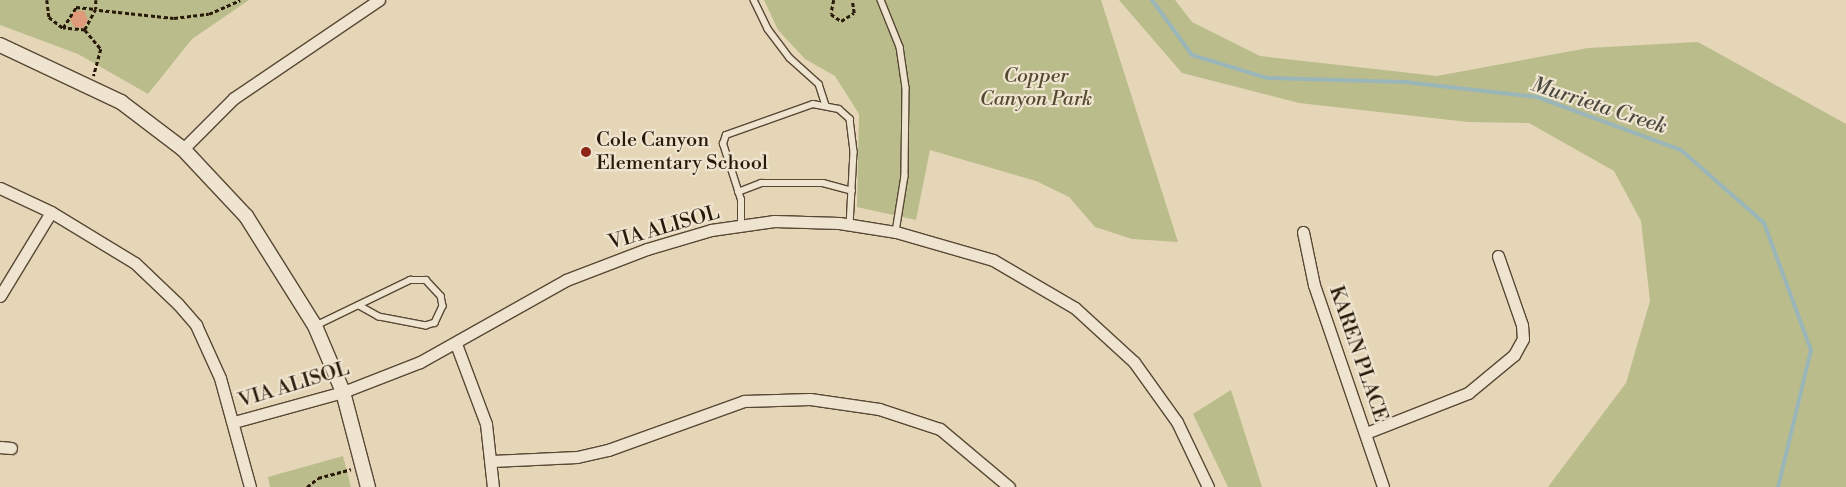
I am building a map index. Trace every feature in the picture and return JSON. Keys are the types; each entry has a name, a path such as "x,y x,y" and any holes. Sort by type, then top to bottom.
{"street":[{"path":"183,149 234,98 379,0"},
{"path":"0,45 90,84 183,149 217,181 269,246 315,326 343,392 368,487"},
{"path":"0,188 51,212 135,263 178,304 211,355 234,422 250,487"},
{"path":"0,296 51,212"},
{"name":"VIA ALISOL","path":"234,422 343,392 456,344 566,280 647,249 741,226 774,221 850,225 896,232 993,260 1075,308 1134,362 1178,422 1208,487"},
{"name":"KAREN PLACE","path":"1303,232 1314,285 1383,487"},
{"path":"1366,433 1468,393 1514,355 1523,339 1522,325 1498,256"},
{"path":"456,344 479,399 492,461 494,487"},
{"path":"492,461 577,457 608,450 744,401 810,399 879,409 940,429 1009,487"}],"lane":[{"path":"754,0 768,29 819,84 826,105"},
{"path":"880,0 900,47 906,88 905,176 896,232"},
{"path":"741,226 738,192 725,150 726,136 798,109 826,105 850,119 852,191 850,225"},
{"path":"738,192 761,183 823,183 852,191"},
{"path":"315,326 410,280 426,280 441,296 443,306 435,323 426,326 378,317 359,306"}],"path":[{"path":"47,0 49,17 64,28 85,30 101,49 102,59 90,84"},
{"path":"85,30 97,10 96,0"},
{"path":"64,28 76,7 174,18 209,14 240,0"},
{"path":"834,0 831,14 841,21 854,13 852,0"},
{"path":"308,487 318,478 363,466"}],"green space":[{"path":"0,0 249,0 192,39 148,94 78,54 0,25"},
{"name":"Copper Canyon Park","path":"764,0 1101,0 1178,242 1132,239 1095,227 1069,197 1036,181 930,150 916,220 857,207 859,114 835,76 805,59 778,30"},
{"path":"1119,0 1175,0 1192,22 1260,56 1437,76 1588,48 1698,42 1846,124 1846,487 1548,487 1626,383 1650,301 1641,221 1614,171 1529,123 1468,122 1299,103 1182,73"},
{"path":"1231,390 1262,487 1228,487 1193,414"},
{"path":"343,456 351,487 270,487 268,477"}],"building":[{"path":"74,11 84,11 88,20 83,28 74,27 70,19"}],"waterway":[{"name":"Murrieta Creek","path":"1152,0 1192,55 1267,78 1405,82 1537,97 1681,150 1764,223 1811,350 1778,487"}],"place":[{"name":"Cole Canyon Elementary School","path":"586,152"}]}
